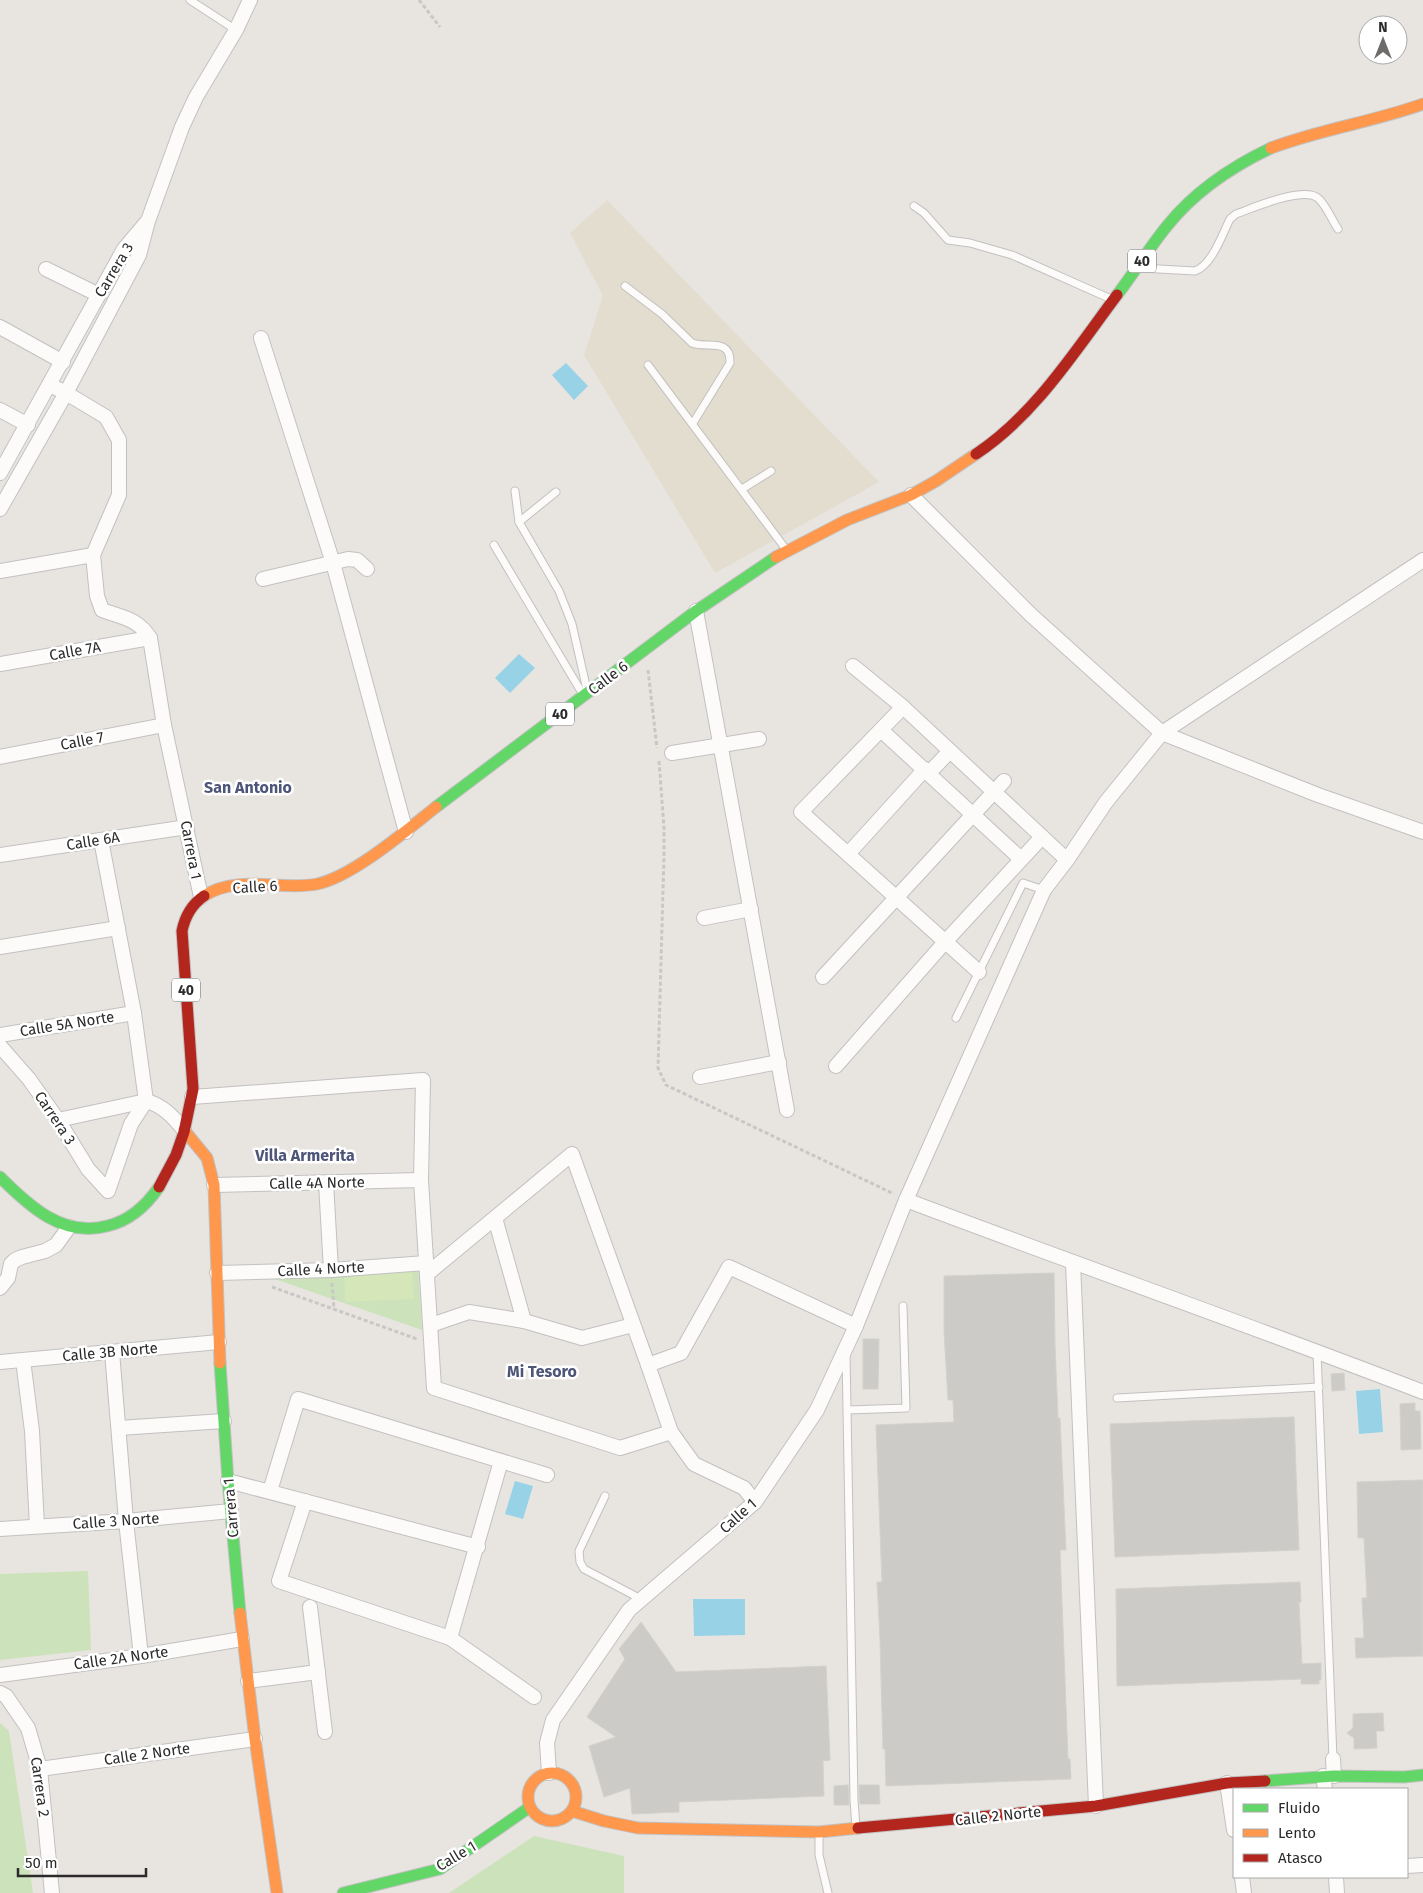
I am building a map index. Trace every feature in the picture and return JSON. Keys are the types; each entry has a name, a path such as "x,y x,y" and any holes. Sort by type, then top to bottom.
{"street":[{"path":"148,221 182,127 196,97 236,30 250,0"},
{"name":"40","path":"911,495 945,476 985,448 1029,408 1138,268 1160,233 1204,188 1257,154 1290,141 1383,118 1423,104"},
{"name":"Carrera 3","path":"0,473 124,249 148,221"},
{"name":"Carrera 3","path":"0,509 66,393 139,255 148,221"},
{"path":"46,269 99,295"},
{"path":"0,327 63,362"},
{"path":"260,338 333,562 406,832"},
{"path":"50,385 106,417 118,440 119,495 93,555 96,596 102,610 132,621 142,627 150,638"},
{"path":"0,410 28,425"},
{"path":"911,495 1031,615 1162,733 1318,795 1423,832"},
{"name":"Calle 6","path":"201,897 244,884 318,884 339,875 369,858 406,832 696,611 787,551 848,520 911,495"},
{"path":"0,571 93,555"},
{"path":"263,579 348,559 357,560 367,569"},
{"name":"Calle 1","path":"549,1773 547,1743 553,1720 629,1610 756,1502 817,1410 856,1326 906,1200 1044,890 1067,860 1106,802 1162,733 1423,560"},
{"path":"696,611 787,1110"},
{"name":"Calle 7A","path":"0,664 150,638"},
{"name":"Carrera 1","path":"69,1226 89,1229 109,1227 128,1220 149,1201 166,1176 178,1150 191,1109 192,1093 182,931 186,916 201,897 164,725 150,638"},
{"path":"852,666 902,707 1067,860"},
{"path":"902,707 801,812 979,972"},
{"name":"Calle 7","path":"0,757 164,725"},
{"path":"881,730 1021,859"},
{"path":"672,753 759,739"},
{"path":"848,854 927,771 950,751"},
{"path":"824,977 1004,781"},
{"name":"Calle 6A","path":"0,855 187,827"},
{"path":"836,1066 945,942 1042,837"},
{"path":"101,840 134,1013 146,1101"},
{"path":"704,918 751,909"},
{"path":"0,947 118,928"},
{"name":"Calle 5A Norte","path":"0,1035 134,1013"},
{"name":"Carrera 3","path":"0,1046 28,1079 58,1120 88,1170 108,1191 131,1124 146,1101"},
{"path":"700,1077 779,1062"},
{"path":"192,1093 424,1080 421,1180 434,1388 620,1448 671,1432"},
{"path":"58,1120 146,1101 153,1102 170,1114 184,1130"},
{"name":"Carrera 1","path":"184,1130 207,1158 214,1185 219,1342 228,1481 242,1639 277,1893"},
{"path":"427,1268 495,1218 572,1154 671,1432 694,1464 744,1488 756,1502"},
{"path":"0,1177 27,1204 46,1216 69,1226 56,1244 46,1251 15,1260 11,1264 8,1278 0,1288"},
{"name":"Calle 4A Norte","path":"214,1185 421,1180"},
{"path":"326,1183 331,1270"},
{"path":"906,1200 1073,1263 1317,1351 1423,1392"},
{"path":"495,1218 524,1321"},
{"path":"1073,1263 1096,1806"},
{"path":"648,1365 681,1352 729,1267 856,1326"},
{"name":"Calle 4 Norte","path":"217,1273 427,1268"},
{"path":"430,1325 469,1312 524,1321 582,1338 633,1325"},
{"name":"Calle 3B Norte","path":"0,1362 219,1342"},
{"path":"112,1352 126,1521 141,1656"},
{"path":"23,1360 32,1431 37,1526"},
{"path":"270,1491 298,1399 546,1475"},
{"path":"119,1428 224,1421"},
{"path":"450,1638 478,1547 501,1461"},
{"path":"228,1481 478,1547"},
{"path":"305,1501 279,1582 450,1638 534,1697"},
{"name":"Calle 3 Norte","path":"0,1529 126,1521 231,1511"},
{"path":"310,1606 326,1732"},
{"name":"Calle 2A Norte","path":"0,1675 141,1656 242,1639"},
{"path":"248,1681 318,1672"},
{"name":"Carrera 2","path":"0,1693 6,1696 28,1728 40,1768 52,1893"},
{"name":"Calle 2 Norte","path":"40,1768 255,1739"},
{"path":"1327,1781 1333,1759"},
{"path":"549,1773 563,1775 573,1784 577,1798 572,1811 566,1817 550,1821 542,1819 535,1814 528,1800 531,1785 549,1773"},
{"name":"Calle 2 Norte","path":"572,1811 604,1821 638,1828 819,1832 1096,1806 1227,1783 1327,1781 1423,1775"},
{"path":"1227,1783 1233,1823"},
{"name":"Calle 1","path":"343,1893 440,1869 530,1807"},
{"path":"1408,1866 1423,1865"},
{"path":"1242,1878 1244,1893"},
{"path":"1336,1878 1337,1893"}],"lane":[{"path":"190,0 236,30"},
{"path":"1138,268 1195,271 1202,269 1208,262 1230,219 1236,214 1293,195 1308,194 1318,198 1338,229"},
{"path":"914,206 924,213 948,240 970,243 1012,255 1113,300"},
{"path":"625,286 662,314 692,343 698,345 718,345 726,349 730,356 730,363 693,423"},
{"path":"648,364 787,551"},
{"path":"742,489 771,471"},
{"path":"515,491 520,522 559,591 572,624 586,694"},
{"path":"520,522 556,492"},
{"path":"494,545 586,694"},
{"path":"956,1018 1023,883 1044,890"},
{"path":"848,1410 906,1408 903,1306"},
{"path":"846,1349 856,1829"},
{"path":"1317,1351 1333,1759"},
{"path":"1116,1398 1319,1387"},
{"path":"605,1496 579,1551 580,1562 584,1569 642,1600"},
{"path":"819,1832 819,1854 828,1893"}],"path":[{"path":"419,0 440,27"},
{"path":"645,649 659,757 664,828 658,1068 661,1078 666,1085 906,1200"},
{"path":"331,1270 334,1309"},
{"path":"266,1285 431,1344"}],"shaded area":[{"path":"607,200 879,482 715,573 584,355 603,296 570,233"}],"green space":[{"path":"418,1264 422,1330 263,1275"},
{"path":"412,1270 414,1299 345,1302 344,1273"},
{"path":"88,1571 91,1650 0,1660 0,1574"},
{"path":"0,1723 9,1731 33,1893 0,1893"},
{"path":"534,1836 624,1856 624,1893 449,1893"}],"water":[{"path":"566,363 588,386 574,400 552,375"},
{"path":"519,654 535,668 510,693 495,678"},
{"path":"1380,1389 1383,1432 1359,1434 1356,1391"},
{"path":"515,1481 533,1486 523,1519 505,1514"},
{"path":"693,1599 745,1599 745,1635 694,1636"}],"building":[{"path":"1054,1273 1058,1418 1060,1418 1066,1550 1060,1550 1068,1759 1070,1759 1071,1779 886,1786 877,1582 882,1582 876,1425 954,1422 953,1400 948,1400 944,1331 944,1276"},
{"path":"863,1339 879,1339 878,1389 863,1389"},
{"path":"1344,1373 1345,1390 1332,1391 1331,1374"},
{"path":"1415,1403 1415,1411 1420,1411 1421,1449 1401,1450 1400,1404"},
{"path":"1294,1417 1299,1550 1115,1557 1110,1424"},
{"path":"1423,1480 1423,1656 1356,1658 1355,1638 1364,1638 1362,1598 1367,1598 1364,1538 1358,1538 1357,1482"},
{"path":"1300,1582 1302,1664 1321,1663 1321,1680 1319,1680 1319,1684 1301,1684 1301,1679 1117,1686 1116,1589"},
{"path":"641,1622 676,1672 826,1666 830,1760 823,1761 824,1796 679,1802 679,1812 632,1814 630,1788 604,1797 589,1746 616,1737 587,1717 625,1659 619,1649"},
{"path":"1383,1713 1384,1731 1376,1731 1377,1748 1354,1749 1354,1738 1347,1733 1353,1728 1353,1714"},
{"path":"848,1785 849,1805 834,1805 834,1786"},
{"path":"859,1785 879,1785 880,1804 860,1804"}],"traffic: fast":[{"path":"1117,295 1160,234 1189,202 1214,181 1242,163 1271,148"},
{"path":"436,807 696,611 776,557"},
{"path":"0,1177 23,1199 48,1217 61,1223 91,1229 115,1224 130,1216 143,1206 159,1187"},
{"path":"220,1363 240,1613"},
{"path":"1265,1781 1334,1776 1404,1777 1423,1775"},
{"path":"343,1893 440,1869 530,1807"}],"traffic: slow":[{"path":"1271,148 1423,104"},
{"path":"776,557 847,520 911,495 976,454"},
{"path":"204,896 217,889 245,884 303,886 331,880 379,852 436,807"},
{"path":"184,1130 207,1158 214,1185 220,1363"},
{"path":"240,1613 255,1739 277,1893"},
{"path":"547,1773 557,1773 569,1780 576,1792 576,1797 576,1802 569,1814 557,1821 547,1821 539,1817 532,1810 528,1802 528,1792 532,1784 539,1777 547,1773"},
{"path":"572,1811 604,1821 638,1828 819,1832 858,1828"}],"traffic: jam":[{"path":"976,454 1017,421 1053,381 1117,295"},
{"path":"159,1187 176,1155 184,1132 193,1089 182,931 189,911 204,896"},
{"path":"858,1828 1096,1806 1227,1783 1265,1781"}],"district":[{"name":"San Antonio","path":"248,787"},
{"name":"Villa Armerita","path":"305,1155"},
{"name":"Mi Tesoro","path":"542,1371"}]}
